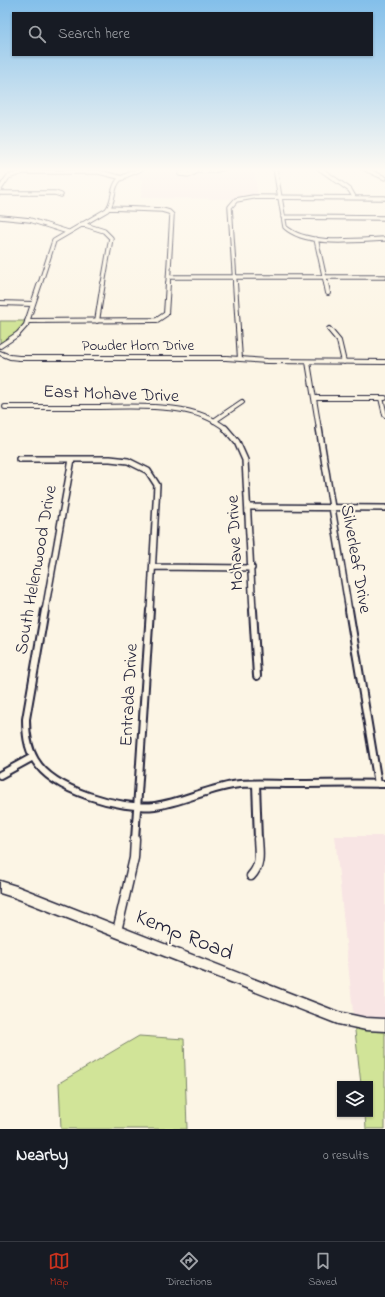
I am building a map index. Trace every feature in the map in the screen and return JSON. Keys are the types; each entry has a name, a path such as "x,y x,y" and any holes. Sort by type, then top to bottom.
{"main road":[{"name":"Kemp Road","path":"0,887 117,931 330,1015 354,1022 385,1025"}],"street":[{"path":"32,221 68,232"},
{"path":"0,346 24,328 52,246 56,240 88,221"},
{"path":"27,321 152,321 162,318 167,313 172,221"},
{"path":"231,221 240,359"},
{"path":"284,221 285,227 291,233 301,237 316,239 385,239"},
{"path":"82,224 104,231 111,238 97,321"},
{"path":"316,239 328,293"},
{"path":"169,277 385,278"},
{"path":"0,303 33,304"},
{"path":"329,330 340,341 344,362"},
{"name":"Powder Horn Drive","path":"0,353 19,358 240,359 278,362 385,362"},
{"name":"Silverleaf Drive","path":"308,362 332,507 382,784"},
{"path":"314,398 383,398 385,415"},
{"path":"214,421 242,402"},
{"name":"East Mohave Drive","path":"5,407 164,408 184,410 214,421"},
{"name":"Mohave Drive","path":"214,421 229,433 242,452 245,460 257,676"},
{"path":"19,459 72,459"},
{"name":"Entrada Drive","path":"72,459 119,460 140,466 151,475 157,485 138,807 133,866 117,931"},
{"name":"South Helenwood Drive","path":"72,459 26,719 26,739 33,757 45,773 66,787 112,803 138,807 170,803 221,786 256,784 382,784"},
{"path":"248,507 385,508"},
{"path":"153,567 252,568"},
{"path":"0,775 33,757"},
{"path":"251,876 257,870 259,862 256,784"}],"shaded area":[{"path":"335,836 385,836 385,1025 354,1022"}],"green space":[{"path":"0,321 25,321 20,331 0,344"},
{"path":"354,1022 385,1025 385,1129 366,1129 365,1117 373,1117 373,1081 361,1081"},
{"path":"139,1036 184,1039 187,1129 61,1129 59,1083"}]}
